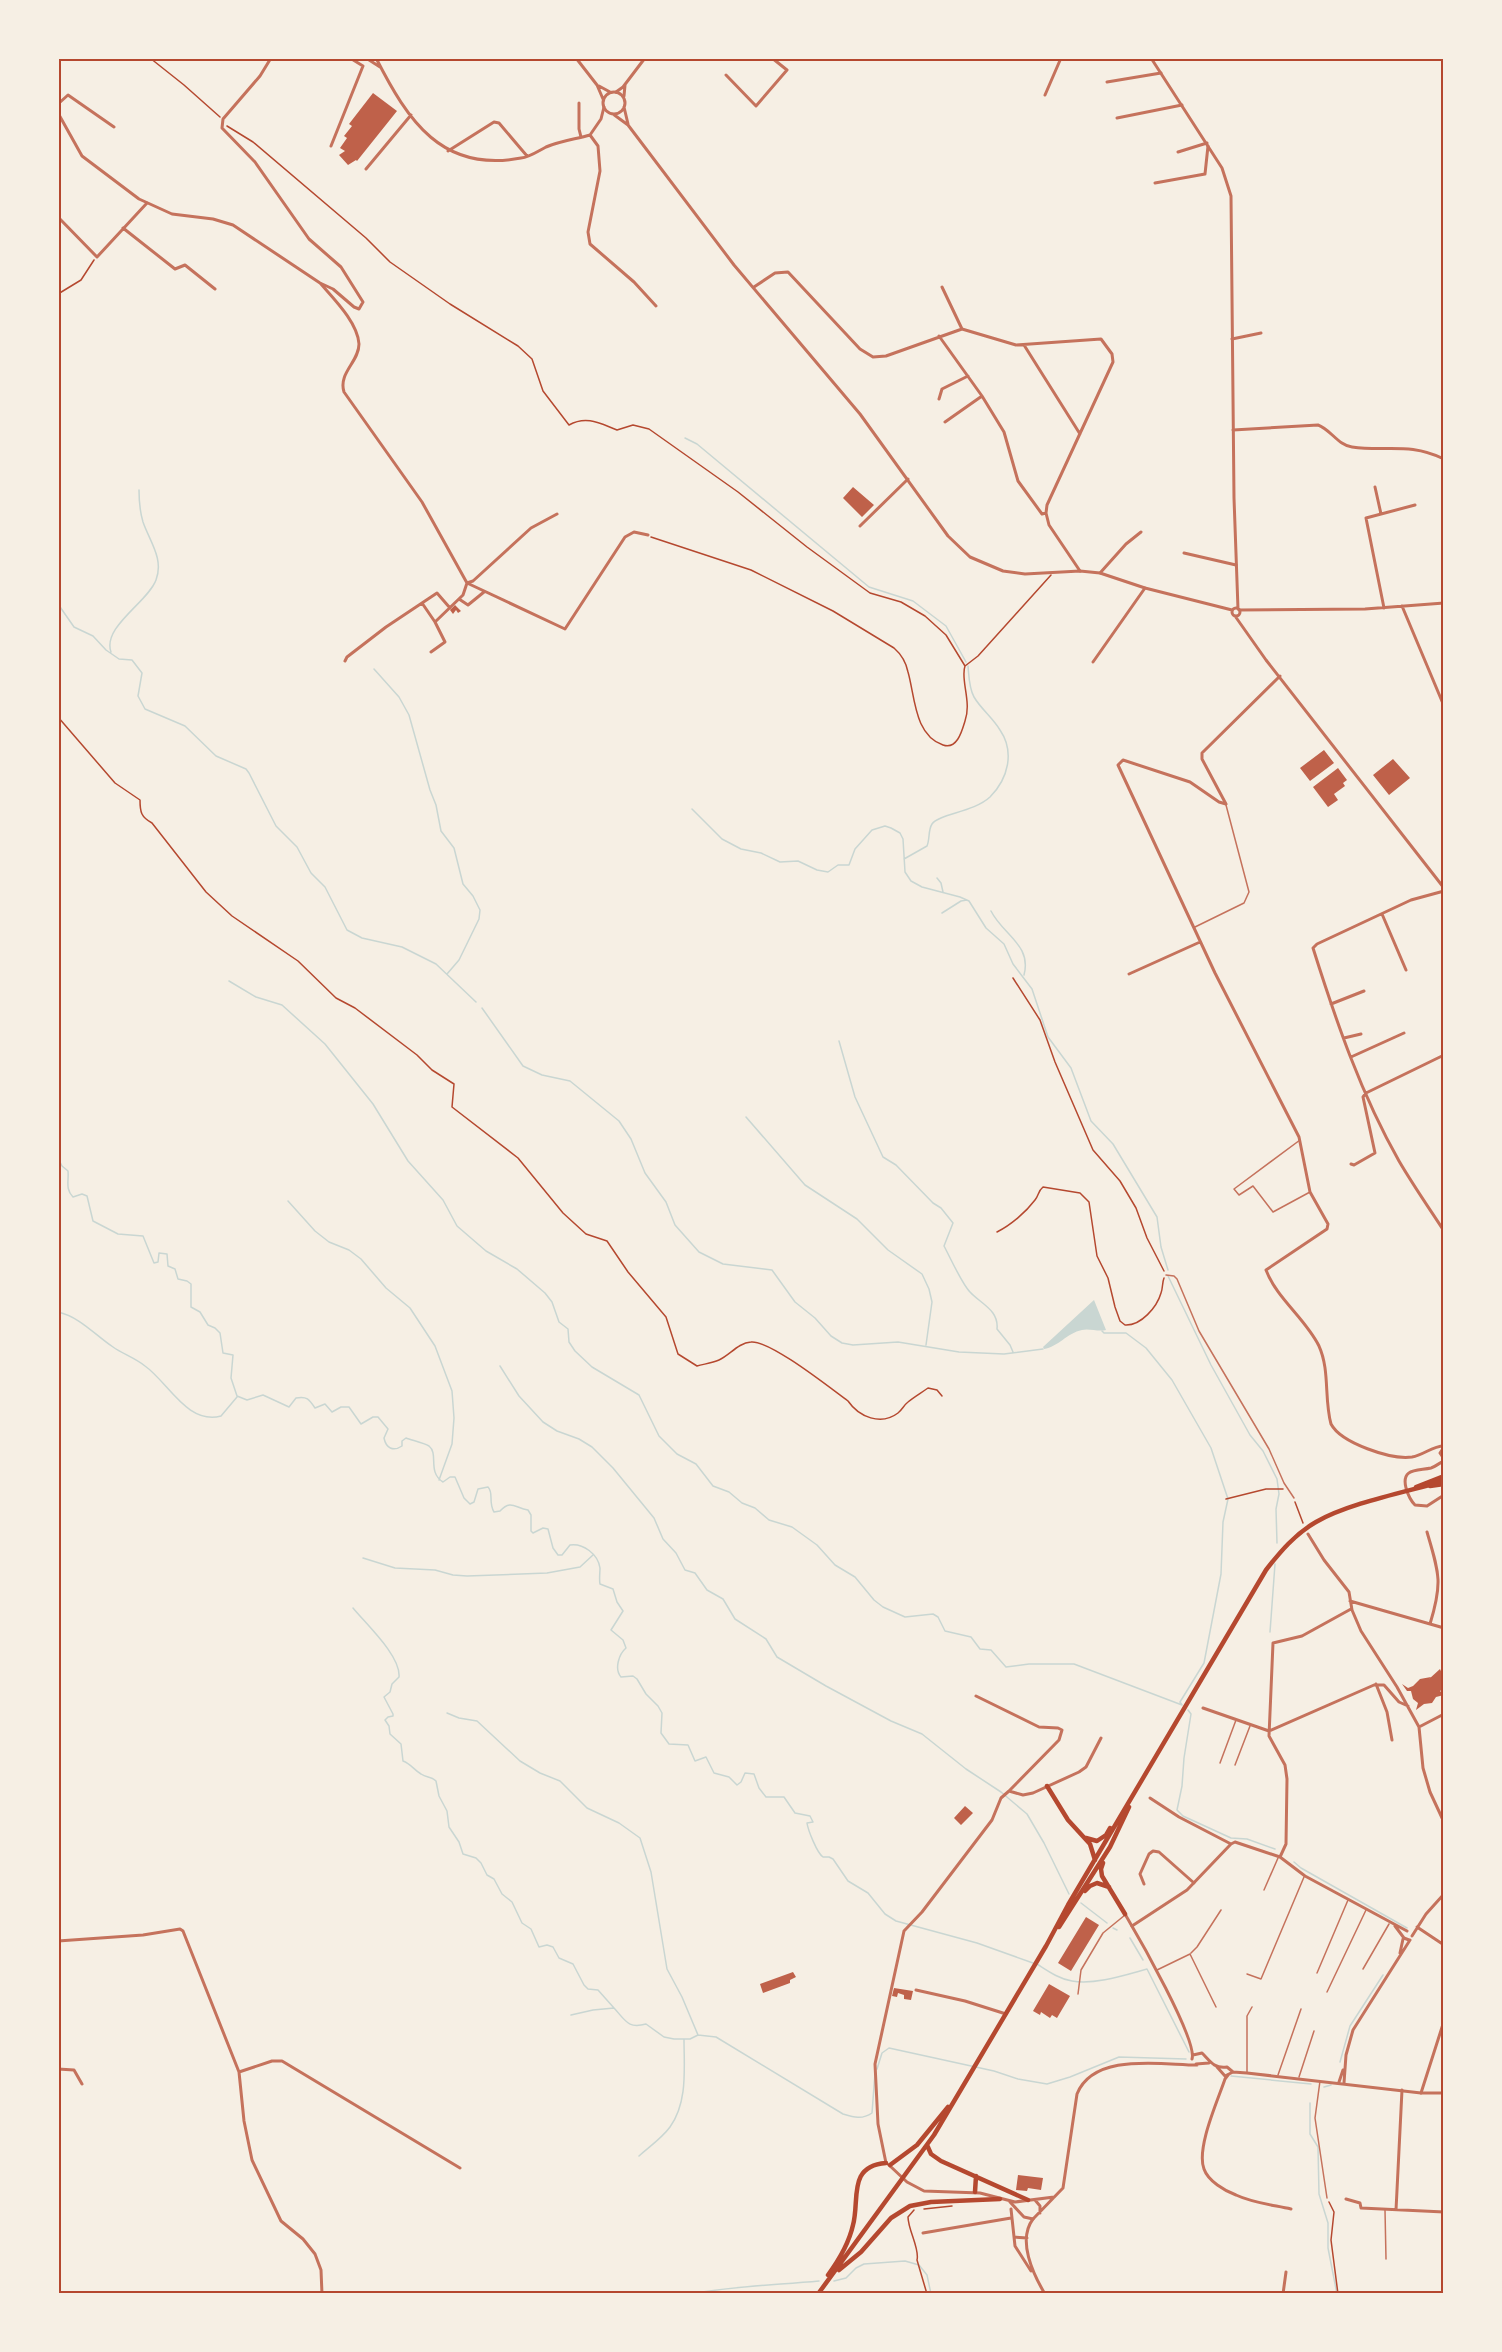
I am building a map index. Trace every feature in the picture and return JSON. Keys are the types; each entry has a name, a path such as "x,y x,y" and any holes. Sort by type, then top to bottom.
{"main road":[{"path":"1414,1490 1423,1483 1443,1476"},
{"path":"1086,1838 1093,1841 1102,1839 1137,1791 1266,1570 1279,1552 1316,1522 1344,1510 1427,1485 1435,1487 1443,1483"},
{"path":"1047,1786 1068,1820 1086,1838 1095,1860"},
{"path":"1045,1948 1107,1852 1137,1791"},
{"path":"816,2294 927,2145 1039,1959 1120,1816"},
{"path":"1107,1852 1101,1871 1125,1914"},
{"path":"1072,1908 1093,1884 1100,1883 1109,1887"},
{"path":"816,2294 837,2262 850,2235 855,2218 858,2180 871,2168 888,2164 923,2138 969,2078"},
{"path":"927,2145 939,2160 1027,2200"},
{"path":"975,2192 976,2176"},
{"path":"830,2277 861,2252 891,2218 910,2206 929,2202 1000,2199"}],"street":[{"path":"58,112 76,147 89,163 147,203 172,214 213,219 233,225 320,283 333,289 359,309 363,302 341,267 309,239 255,162 222,128 223,119 260,76 271,58"},
{"path":"330,146 363,66 350,58"},
{"path":"366,58 381,67"},
{"path":"376,58 391,86 430,139 448,151 496,162 527,156 548,146 590,135 602,119 603,100 597,85 576,58"},
{"path":"616,92 645,58"},
{"path":"726,75 756,106 787,70 772,58"},
{"path":"1045,95 1061,58"},
{"path":"1151,58 1208,144 1227,177 1231,196 1233,430 1238,595 1236,612 1245,629 1443,890 1411,900 1317,944 1313,948 1330,1004 1366,1093 1398,1159 1443,1231"},
{"path":"1107,82 1161,73"},
{"path":"626,83 624,107 628,125"},
{"path":"597,85 624,96"},
{"path":"603,100 610,92"},
{"path":"58,104 68,95 114,126"},
{"path":"579,103 581,137"},
{"path":"1117,118 1182,105"},
{"path":"604,107 628,125 734,265 860,414 948,536 970,557 1003,571 1024,574 1080,571 1100,573 1145,588 1236,612 1384,608 1443,603"},
{"path":"602,119 620,112 624,107"},
{"path":"579,112 584,111"},
{"path":"366,169 411,115"},
{"path":"448,151 494,122 499,123 527,156"},
{"path":"590,135 598,146 600,171 588,232 590,244 634,282 656,306"},
{"path":"1178,152 1208,144"},
{"path":"1155,183 1205,174 1208,144"},
{"path":"58,217 96,257 147,203"},
{"path":"123,228 175,269 185,265 215,289"},
{"path":"754,287 775,273 788,272 860,349 873,357 886,356 962,329 1016,345 1101,339 1112,354 1113,362 1047,505 1046,513 1049,525 1080,571"},
{"path":"320,283 347,315 359,341 358,352 344,376 342,384 344,392 422,502 468,583 565,630 625,537 634,532 648,535"},
{"path":"942,287 962,329"},
{"path":"1232,339 1260,333"},
{"path":"939,336 982,396 1004,432 1018,481 1035,507 1042,513 1046,513"},
{"path":"1024,345 1080,434"},
{"path":"939,399 942,389 968,376"},
{"path":"945,422 982,396"},
{"path":"1233,430 1317,424 1323,426 1349,447 1403,448 1430,453 1443,459"},
{"path":"860,526 908,479"},
{"path":"1375,488 1381,514"},
{"path":"1384,608 1366,518 1415,505"},
{"path":"435,622 463,596 468,583 531,528 557,514"},
{"path":"1100,573 1126,544 1141,532"},
{"path":"1184,553 1236,565"},
{"path":"1093,662 1145,588"},
{"path":"459,599 468,605 484,592"},
{"path":"345,661 347,657 386,627 437,593 450,608"},
{"path":"422,603 446,642 431,652"},
{"path":"1402,606 1443,706"},
{"path":"1226,804 1202,759 1202,753 1280,676"},
{"path":"1226,804 1219,802 1190,782 1125,761 1118,763 1200,942 1300,1140 1310,1192 1328,1228 1269,1267 1266,1272 1305,1324 1321,1352 1325,1367 1330,1419 1336,1432 1356,1444 1400,1457 1418,1456 1443,1446 1442,1459 1434,1467 1410,1471 1405,1477 1409,1497 1416,1505 1422,1507 1443,1495"},
{"path":"1382,914 1406,970"},
{"path":"1130,974 1200,942"},
{"path":"1330,1004 1364,991"},
{"path":"1351,1058 1404,1033"},
{"path":"1344,1038 1361,1034"},
{"path":"1351,1164 1375,1153 1363,1097 1366,1093 1443,1054"},
{"path":"1430,1450 1436,1450 1442,1459"},
{"path":"1427,1532 1439,1584 1438,1597 1430,1624"},
{"path":"1308,1534 1324,1560 1346,1588 1351,1609 1361,1630 1419,1728 1422,1768 1443,1820 1443,1849"},
{"path":"1350,1601 1443,1628"},
{"path":"1280,1857 1286,1844 1286,1773 1284,1763 1270,1739 1269,1731 1273,1644 1302,1636 1351,1609"},
{"path":"1203,1708 1269,1731 1376,1684 1384,1685 1399,1702 1408,1706"},
{"path":"1376,1684 1387,1712 1392,1740"},
{"path":"976,1696 1039,1727 1062,1730 1059,1740 1001,1798 992,1820 904,1931 876,2066 878,2124 888,2164 907,2182 922,2191 975,2192 1010,2202 1021,2211 1028,2228 1029,2259 1033,2275"},
{"path":"1419,1728 1443,1714"},
{"path":"1009,1791 1028,1794 1080,1772 1086,1767 1101,1738"},
{"path":"1150,1798 1179,1817 1231,1844"},
{"path":"1132,1926 1174,1900 1235,1842 1280,1857 1305,1876 1407,1931 1411,1938"},
{"path":"1144,1884 1140,1874 1149,1854 1154,1851 1159,1852 1194,1883"},
{"path":"1339,2082 1353,2030 1428,1910 1443,1894"},
{"path":"1125,1914 1156,1970 1191,2044 1198,2052 1202,2052 1211,2064 1226,2073 1320,2080 1421,2093 1443,2093"},
{"path":"1391,1924 1403,1936 1411,1938"},
{"path":"1400,1954 1403,1936 1407,1931 1417,1927"},
{"path":"1417,1927 1443,1945"},
{"path":"58,1941 143,1935 180,1929 183,1931 239,2072 244,2121 252,2160 281,2221 303,2239 315,2254 321,2270 322,2294"},
{"path":"915,1990 965,2001 1006,2014"},
{"path":"1421,2093 1443,2021"},
{"path":"1191,2044 1193,2057 1197,2064"},
{"path":"1179,2064 1198,2052"},
{"path":"1203,2064 1205,2057"},
{"path":"239,2072 272,2061 282,2061 460,2168"},
{"path":"1028,2228 1033,2219 1056,2196 1065,2183 1077,2094 1082,2084 1094,2075 1121,2065 1144,2062 1211,2064"},
{"path":"58,2068 74,2070 82,2084"},
{"path":"1344,2068 1344,2083"},
{"path":"1226,2073 1205,2141 1202,2162 1205,2172 1236,2196 1291,2210"},
{"path":"1396,2210 1402,2090"},
{"path":"1010,2202 1056,2196"},
{"path":"1346,2199 1360,2203 1361,2208 1443,2212"},
{"path":"1021,2211 1027,2200"},
{"path":"1035,2200 1040,2207 1039,2214"},
{"path":"1011,2209 1015,2246 1045,2294"},
{"path":"1024,2217 1033,2219"},
{"path":"923,2233 1011,2218"},
{"path":"1014,2238 1028,2238"},
{"path":"1283,2294 1286,2272"}],"lane":[{"path":"1194,928 1244,903 1249,892 1226,804"},
{"path":"1300,1140 1234,1189 1239,1194 1253,1186 1273,1212 1310,1192"},
{"path":"1166,1275 1177,1279 1199,1331 1269,1449 1284,1483 1294,1498"},
{"path":"1220,1763 1237,1720"},
{"path":"1235,1765 1250,1725"},
{"path":"1264,1890 1280,1857"},
{"path":"1247,1974 1261,1979 1305,1876"},
{"path":"1317,1973 1348,1899"},
{"path":"1327,1992 1366,1909"},
{"path":"1156,1970 1190,1954 1221,1910"},
{"path":"1078,1994 1081,1970 1105,1929 1125,1914"},
{"path":"1363,1969 1391,1924"},
{"path":"1190,1954 1216,2007"},
{"path":"1247,2073 1247,2016 1252,2007"},
{"path":"1277,2076 1301,2009"},
{"path":"1299,2078 1314,2031"},
{"path":"1320,2080 1315,2118 1327,2198"},
{"path":"1385,2210 1386,2259"}],"path":[{"path":"150,58 223,119 229,128 253,142 366,238 390,262 450,304 518,346 532,359 543,391 569,425 593,420 617,430 633,425 652,431 738,492 870,593 901,602 925,616 946,635 965,666"},
{"path":"58,294 81,280 96,257"},
{"path":"58,374 58,379"},
{"path":"648,535 751,570 833,611 894,648 902,655 909,672 921,724 928,734 944,745 953,745 957,741 966,719 968,702 963,673 965,666 978,656 1047,582 1053,572"},
{"path":"58,717 115,783 140,800 140,812 144,818 156,828 206,892 244,926 298,962 336,998 356,1008 417,1055 432,1070 454,1084 452,1107 518,1158 563,1213 586,1234 607,1241 628,1272 666,1317 678,1354 697,1366 721,1359 750,1342 761,1343 783,1354 848,1401 854,1410 866,1418 884,1419 898,1413 908,1402 928,1388 937,1390 942,1396"},
{"path":"997,1232 1007,1227 1036,1198 1043,1187 1080,1193 1089,1202 1097,1256 1108,1278 1114,1307 1120,1321 1125,1326 1137,1323 1156,1305 1166,1275 1120,1181 1093,1150 1055,1062 1040,1020 1013,978"},
{"path":"1226,1499 1266,1489 1284,1490"},
{"path":"1294,1498 1303,1523"},
{"path":"1327,2198 1334,2212 1331,2240 1338,2294"}],"shaded area":[{"path":"1094,1300 1106,1330 1077,1332 1054,1346 1044,1349 1043,1347"}],"building":[{"path":"373,93 397,111 357,161 348,165 339,155 345,151 340,148 347,138 344,136 352,126 349,124"},
{"path":"853,487 874,505 862,517 843,498"},
{"path":"455,605 461,611 458,613 456,610 453,614 450,610"},
{"path":"1324,750 1334,763 1310,781 1300,768"},
{"path":"1393,759 1410,778 1389,795 1373,775"},
{"path":"1338,768 1347,780 1343,783 1345,786 1334,794 1338,800 1328,807 1313,787"},
{"path":"1440,1669 1444,1678 1444,1688 1440,1691 1444,1695 1436,1697 1432,1703 1424,1704 1416,1710 1418,1703 1413,1699 1411,1691 1407,1691 1402,1684 1408,1688 1420,1679 1431,1677 1429,1679"},
{"path":"965,1806 973,1813 961,1825 954,1818"},
{"path":"1086,1917 1099,1925 1071,1971 1058,1963"},
{"path":"793,1972 796,1977 790,1980 790,1983 763,1993 760,1984"},
{"path":"1049,1984 1070,1996 1057,2018 1052,2015 1050,2018 1041,2012 1040,2015 1033,2011"},
{"path":"894,1988 913,1991 911,2000 904,1999 904,1995 898,1993 897,1997 892,1996"},
{"path":"1018,2175 1043,2178 1041,2190 1028,2188 1027,2191 1016,2190"}],"waterway":[{"path":"685,438 697,444 869,587 913,601 946,626 966,662"},
{"path":"111,652 110,643 113,633 151,588 158,572 155,551 142,518 139,490"},
{"path":"58,604 74,627 93,636 106,650 119,659 132,660 142,673 138,696 145,709 185,726 216,756 246,769 276,826 297,847 311,873 325,887 347,930 362,938 402,947 436,964 476,1002"},
{"path":"904,859 927,846 932,824 983,802 996,790 1005,774 1008,756 1005,738 974,697 970,686 968,666"},
{"path":"374,669 399,697 409,715 436,805 441,831 454,848 463,884 473,896 480,910 479,919 459,960 447,974"},
{"path":"692,809 722,839 741,849 761,853 780,862 798,861 817,870 828,872 838,865 849,865 855,849 872,830 885,826 900,833 903,839 905,872 911,881 922,887 969,901 986,928 1004,944 1013,964 1032,989 1048,1037 1071,1068 1091,1121 1113,1144 1157,1217 1161,1247 1168,1270"},
{"path":"937,878 943,892"},
{"path":"942,913 961,901 967,900"},
{"path":"991,911 1020,948 1024,956 1024,975"},
{"path":"229,981 256,997 282,1005 325,1044 373,1104 408,1161 443,1200 457,1226 486,1251 517,1269 545,1293 552,1302 559,1322 568,1329 569,1342 575,1351 592,1367 639,1395 659,1436 677,1454 696,1464 713,1486 729,1492 742,1503 755,1508 769,1520 792,1527 817,1545 835,1565 855,1577 874,1600 883,1607 905,1617 933,1614 938,1617 945,1631 971,1637 980,1649 991,1650 1006,1667 1029,1664 1074,1664 1182,1705 1180,1702 1204,1663 1221,1574 1223,1522 1228,1499 1211,1448 1172,1380 1146,1348 1126,1333 1104,1333 1102,1331"},
{"path":"482,1008 523,1066 542,1075 570,1081 619,1121 631,1139 645,1173 666,1202 675,1225 699,1252 723,1264 772,1270 795,1302 815,1318 831,1336 842,1343 853,1345 898,1342 959,1352 1004,1354 1043,1349"},
{"path":"839,1041 855,1097 883,1157 896,1165 933,1203 941,1208 953,1223 944,1246 967,1288 992,1312 997,1322 997,1329 1013,1352"},
{"path":"746,1117 805,1185 857,1219 888,1250 922,1274 932,1302 926,1345"},
{"path":"58,1158 68,1171 68,1188 73,1197 82,1194 87,1196 93,1221 118,1234 143,1236 154,1263 158,1262 159,1253 167,1254 168,1266 175,1269 178,1279 191,1284 191,1307 200,1312 208,1325 220,1333 223,1353 233,1355 231,1378 237,1396 247,1400 263,1395 289,1407 296,1398 303,1397 309,1400 315,1408 325,1404 332,1412 341,1407 349,1407 361,1424 373,1417 378,1417 388,1429 384,1438 388,1447 399,1448 406,1438 429,1446 432,1449 435,1473 438,1478 443,1482 450,1477 455,1477 464,1498 470,1504 474,1502 478,1489 488,1487 494,1512 510,1505 528,1510 531,1515 531,1531 533,1533 543,1528 548,1529 553,1548 558,1555 562,1555 570,1545 589,1550 599,1563 600,1584 613,1589 623,1611 611,1630 623,1640 626,1648 618,1662 619,1674 621,1677 633,1676 637,1679 646,1694 658,1706 662,1713 661,1733 669,1744 688,1745 695,1761 706,1757 714,1773 729,1777 737,1785 745,1773 754,1774 759,1788 766,1797 784,1797 795,1813 810,1816 813,1822 807,1823 821,1855 833,1859 848,1881 868,1893 885,1914 896,1921 977,1943 1033,1963"},
{"path":"288,1201 315,1231 329,1242 349,1250 361,1259 386,1288 410,1308 435,1346 452,1391 454,1418 452,1444 439,1480"},
{"path":"1168,1276 1211,1365 1250,1435 1263,1451 1277,1479 1279,1494 1276,1509 1277,1543"},
{"path":"58,1312 80,1322 113,1347 141,1363 179,1400 198,1414 209,1417 221,1416 237,1397"},
{"path":"500,1366 519,1396 543,1422 592,1447 613,1468 654,1518 663,1539 676,1553 685,1570 695,1573 707,1590 723,1599 735,1619 766,1639 777,1657 891,1721 922,1734 1027,1814 1069,1894"},
{"path":"363,1558 395,1568 435,1570 467,1576 547,1573 580,1567 593,1555"},
{"path":"1270,1632 1275,1564"},
{"path":"353,1608 389,1650 398,1669 399,1677 384,1697 393,1714 385,1720 390,1734 401,1744 403,1761 436,1781 439,1796 447,1811 449,1827 459,1842 463,1854 476,1858 481,1863 502,1894 512,1902 522,1923 531,1929 539,1947 547,1945 553,1947 559,1958 573,1964 584,1985 588,1989 598,1990 614,2008 571,2015"},
{"path":"1188,1710 1191,1714 1177,1810 1183,1816 1231,1838 1247,1839 1275,1849"},
{"path":"447,1713 477,1721 520,1761 560,1781 587,1808 619,1823 640,1838 651,1872 667,1969 698,2035"},
{"path":"1294,1862 1407,1928"},
{"path":"1081,1903 1107,1923"},
{"path":"1113,1928 1117,1930"},
{"path":"1130,1938 1143,1960"},
{"path":"1037,1964 1063,1978 1081,1982 1110,1979 1147,1969 1189,2052"},
{"path":"1340,2062 1350,2026 1383,1975"},
{"path":"614,2008 631,2025 646,2024 664,2037 674,2039 690,2039 698,2035 716,2037 843,2114 850,2116 861,2117 872,2113 875,2073"},
{"path":"639,2156 670,2127 680,2107 684,2084 684,2039"},
{"path":"877,2069 882,2053 889,2048 1047,2084 1119,2057 1186,2059"},
{"path":"1231,2076 1311,2084"},
{"path":"1324,2087 1331,2085"},
{"path":"1310,2103 1310,2134 1318,2147 1319,2194 1328,2223 1328,2248 1337,2294"},
{"path":"834,2281 846,2278 864,2264 905,2261 919,2265 927,2275 931,2294"},
{"path":"691,2294 739,2287 819,2281"}]}
